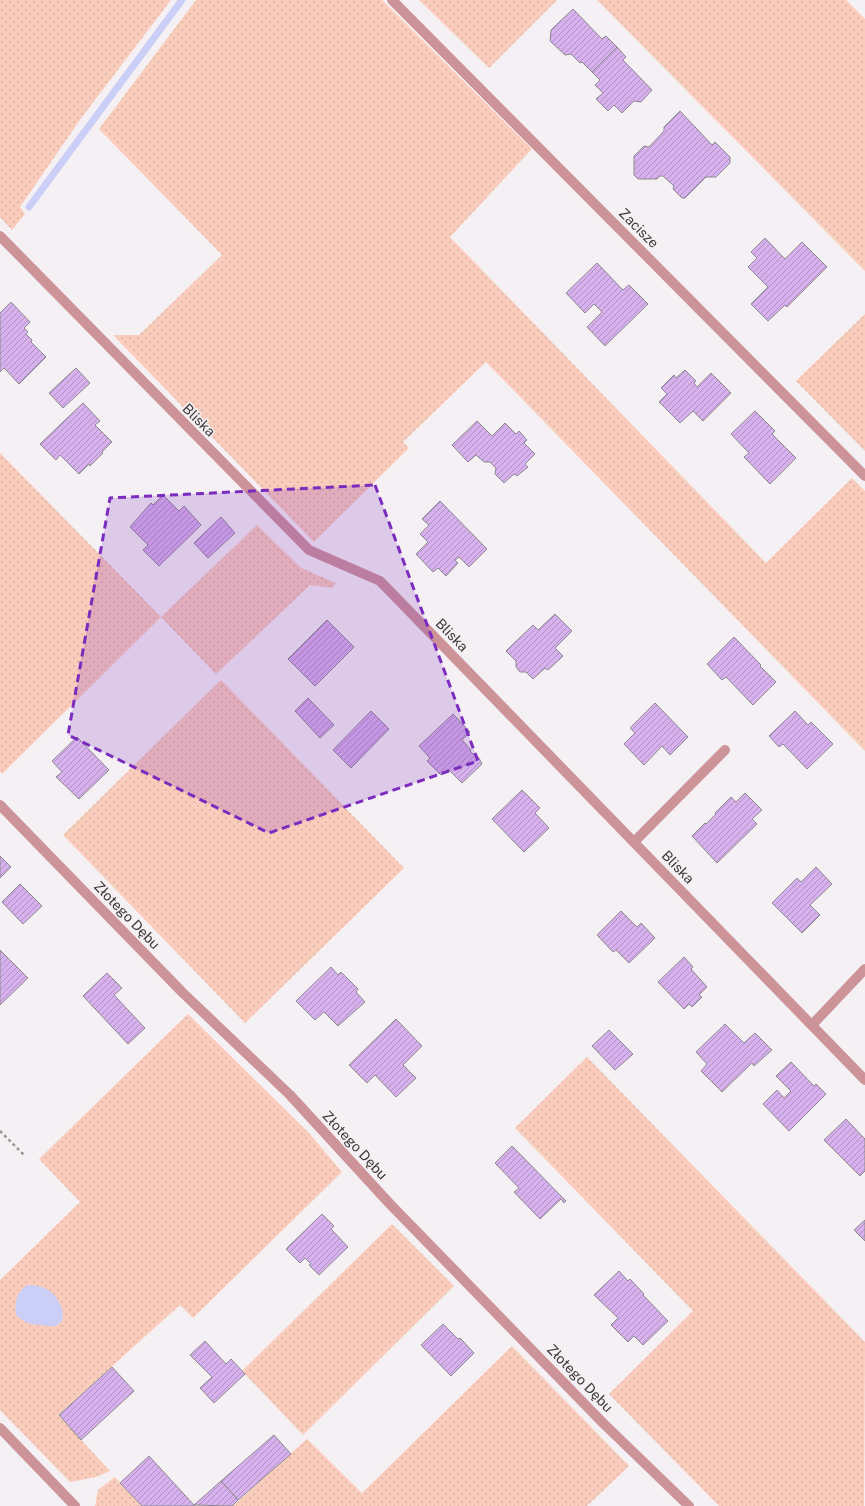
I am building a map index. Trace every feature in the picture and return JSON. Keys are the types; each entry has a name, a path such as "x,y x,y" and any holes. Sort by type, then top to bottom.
{"street":[{"name":"Zacisze","path":"392,0 865,476"},
{"name":"Bliska","path":"0,236 308,550 380,581 865,1080"},
{"path":"634,842 725,750"},
{"name":"Złotego Dębu","path":"0,805 183,992 290,1095 417,1231 603,1423 689,1506"},
{"path":"812,1025 865,969"},
{"path":"0,1428 75,1506"}],"path":[{"path":"0,1131 25,1156"}],"highlighted area":[{"path":"375,485 478,761 269,833 68,735 110,498"}],"shaded area":[{"path":"0,0 171,0 82,117 20,207 25,214 12,230 0,217"},
{"path":"196,0 382,0 532,149 450,237 766,563 852,478 865,491 865,751 486,362 403,442 409,448 314,542 113,335 139,335 222,255 99,129"},
{"path":"419,0 557,0 489,68"},
{"path":"597,0 846,0 865,19 865,271"},
{"path":"865,314 865,451 796,381"},
{"path":"0,453 161,617 2,774 0,771"},
{"path":"257,525 301,568 336,583 332,588 310,585 216,674 161,617"},
{"path":"221,680 404,868 245,1023 63,835"},
{"path":"188,1014 309,1133 342,1172 193,1318 180,1305 58,1415 110,1471 96,1477 70,1482 0,1410 0,1280 80,1202 39,1159"},
{"path":"587,1057 865,1342 864,1506 719,1506 609,1394 693,1311 515,1128"},
{"path":"392,1224 454,1286 303,1435 242,1371"},
{"path":"512,1346 629,1466 587,1506 233,1506 307,1439 362,1493"},
{"path":"115,1477 141,1506 95,1506 98,1490"}],"water":[{"path":"28,1285 44,1288 55,1296 61,1305 63,1316 59,1324 52,1326 27,1323 16,1315 17,1297 21,1290"}],"building":[{"path":"573,9 602,39 606,36 617,47 592,72 571,54 565,55 550,41 551,30"},
{"path":"617,47 626,57 623,60 652,90 641,102 634,101 622,113 614,105 608,111 596,99 603,93 595,85 600,80 592,72"},
{"path":"680,111 712,145 715,142 730,157 730,163 716,177 706,177 685,198 682,198 673,189 674,186 663,176 660,176 657,179 638,179 634,175 634,156 644,146 649,147 664,131 664,127"},
{"path":"765,238 785,259 802,242 827,267 787,307 785,305 768,321 751,304 768,287 748,267 757,258 751,252"},
{"path":"597,263 623,290 629,285 648,304 605,346 587,327 602,312 594,304 585,313 566,293"},
{"path":"11,302 30,322 24,328 28,332 26,334 32,340 31,342 46,357 19,384 4,368 0,372 0,313"},
{"path":"76,368 90,383 63,408 49,393"},
{"path":"685,370 696,381 694,383 697,387 711,373 731,393 703,421 693,411 680,423 659,402 667,394 661,388 674,375 676,378"},
{"path":"83,403 100,421 95,425 112,442 90,466 89,464 79,474 60,455 56,460 40,444"},
{"path":"755,411 775,431 772,434 796,458 770,484 744,457 749,453 731,434"},
{"path":"477,421 492,436 505,423 516,434 519,431 527,440 524,443 535,454 525,464 528,467 517,476 514,474 504,483 495,474 496,468 490,462 484,462 476,455 468,462 452,445"},
{"path":"163,495 179,511 184,506 201,525 159,566 143,550 148,545 130,527 151,503 153,505"},
{"path":"440,501 487,549 469,567 459,557 455,560 458,563 446,576 438,568 433,572 416,554 428,542 420,534 429,525 422,519"},
{"path":"221,517 235,533 208,558 194,543"},
{"path":"555,614 572,631 555,648 563,656 548,670 545,668 533,679 526,672 520,672 516,667 516,661 506,651 533,625 538,630"},
{"path":"327,620 354,647 315,686 288,659"},
{"path":"734,637 776,682 753,705 726,677 722,680 707,664"},
{"path":"308,698 334,725 320,738 295,711"},
{"path":"655,703 688,737 670,755 662,746 644,765 624,744 635,733 630,728"},
{"path":"371,711 389,729 351,768 333,750"},
{"path":"795,711 808,725 811,722 833,744 807,769 783,744 779,747 769,736"},
{"path":"453,714 470,732 462,740 471,750 470,751 479,758 482,764 462,783 448,769 441,775 427,761 430,758 419,746"},
{"path":"77,737 109,770 79,799 56,777 62,772 52,761"},
{"path":"522,790 540,808 535,813 549,828 524,852 492,819"},
{"path":"745,793 762,810 752,819 757,824 717,863 692,836 716,814 715,813 731,797 736,802"},
{"path":"0,856 11,867 0,878"},
{"path":"816,867 832,884 810,905 820,915 802,933 772,903 797,878 801,882"},
{"path":"20,884 42,906 23,924 2,902"},
{"path":"621,911 637,927 641,923 655,938 629,963 616,950 613,952 597,935"},
{"path":"0,950 28,978 0,1005"},
{"path":"684,957 693,967 691,969 707,987 699,995 702,997 692,1007 689,1004 684,1009 658,982"},
{"path":"331,967 338,975 341,972 358,989 356,992 365,1002 338,1026 324,1012 315,1020 296,1001"},
{"path":"107,973 122,988 114,995 145,1028 128,1044 83,996"},
{"path":"396,1019 422,1046 403,1065 416,1078 396,1097 375,1075 367,1083 349,1065"},
{"path":"725,1024 744,1043 755,1033 772,1050 754,1066 752,1063 722,1092 701,1071 707,1064 696,1052"},
{"path":"609,1030 633,1054 615,1070 592,1046"},
{"path":"791,1062 814,1086 816,1084 826,1094 789,1131 763,1104 777,1090 784,1098 791,1091 776,1076"},
{"path":"846,1119 865,1139 865,1171 860,1176 824,1140"},
{"path":"512,1146 566,1201 564,1203 561,1199 540,1219 514,1192 519,1188 495,1163"},
{"path":"322,1214 334,1226 331,1229 348,1247 319,1275 309,1265 311,1264 305,1258 300,1263 286,1249"},
{"path":"865,1220 865,1241 854,1230"},
{"path":"619,1271 628,1281 630,1279 668,1321 643,1345 634,1336 628,1342 611,1325 618,1318 594,1295"},
{"path":"443,1324 458,1339 460,1338 474,1353 451,1376 421,1345"},
{"path":"205,1341 226,1364 231,1359 245,1374 214,1403 200,1388 212,1377 190,1355"},
{"path":"112,1367 134,1391 81,1440 59,1415"},
{"path":"274,1435 291,1454 238,1500 221,1481"},
{"path":"149,1456 194,1506 142,1506 120,1483"},
{"path":"221,1481 238,1500 232,1506 194,1505"}],"waterway":[{"path":"29,207 182,0"}]}
